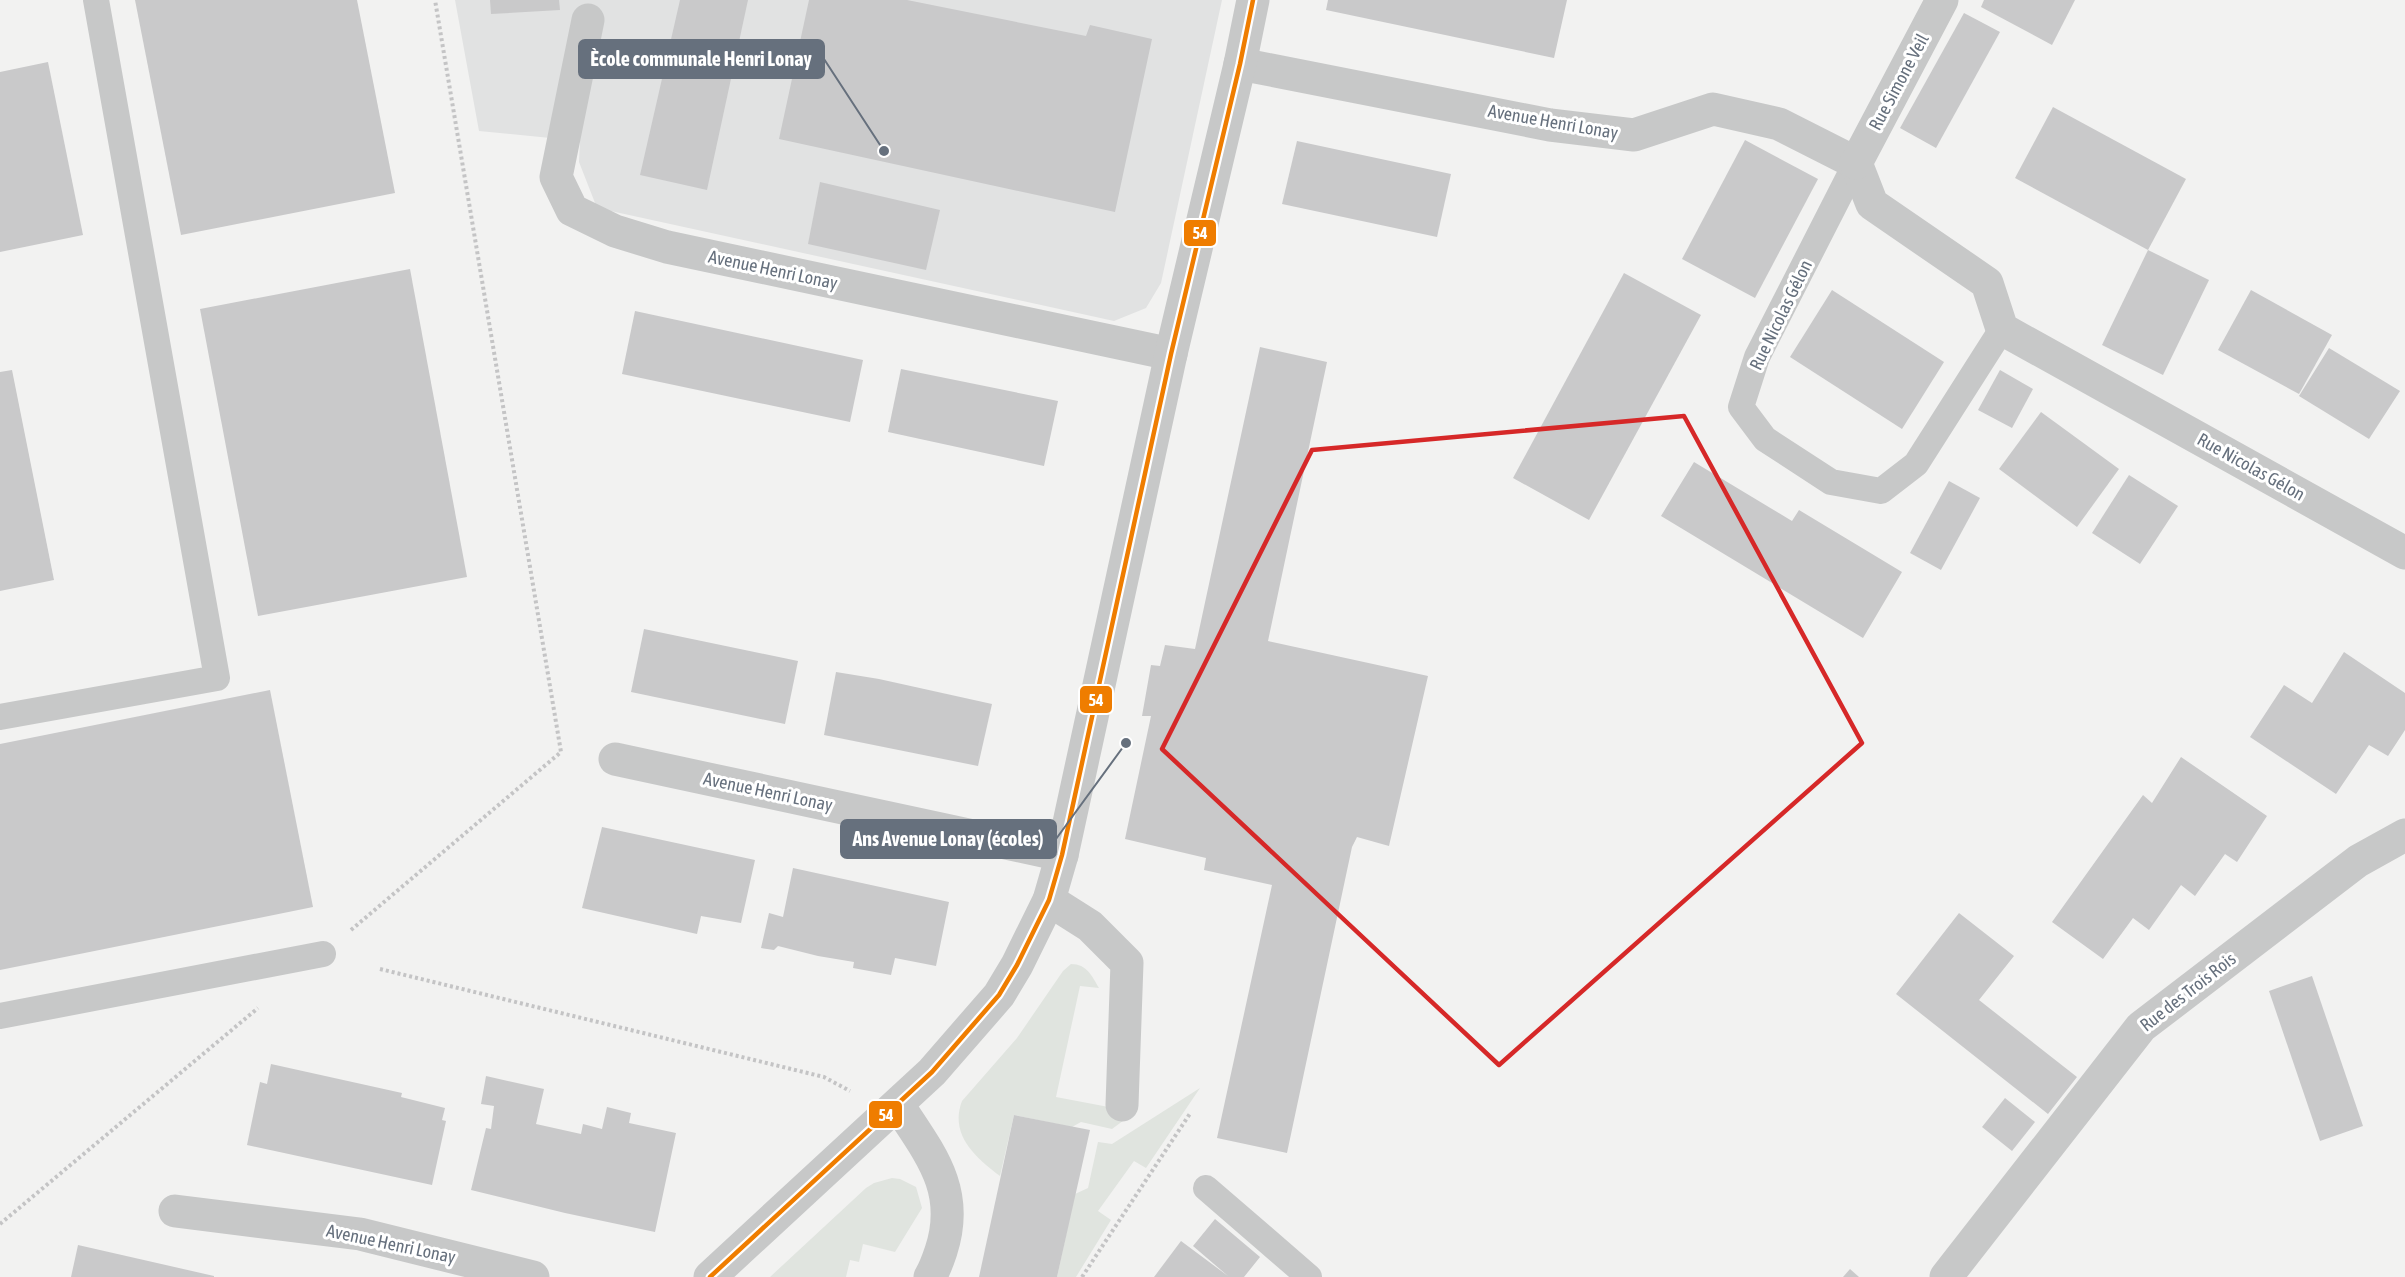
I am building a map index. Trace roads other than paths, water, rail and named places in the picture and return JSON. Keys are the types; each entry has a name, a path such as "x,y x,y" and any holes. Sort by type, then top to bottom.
{"street":[{"path":"711,1277 932,1072 999,994 1017,965 1049,900 1062,855 1171,354 1240,64 1252,0"},
{"name":"Rue Simone Veil","path":"1856,163 1942,0"},
{"name":"Avenue Henri Lonay","path":"588,20 556,177 572,210 615,231 667,247 1171,354"},
{"name":"Avenue Henri Lonay","path":"1240,64 1475,108 1550,125 1634,135 1713,109 1779,124 1856,163"},
{"path":"1856,163 1872,204 1987,283 2002,330"},
{"name":"Rue Nicolas Gélon","path":"2002,330 2405,553"},
{"name":"Avenue Henri Lonay","path":"615,759 1062,855"},
{"name":"Rue des Trois Rois","path":"1946,1277 2141,1027 2358,861 2405,836"},
{"path":"1049,900 1090,926 1127,963 1122,1105"},
{"path":"894,1109 929,1153 947,1193 948,1230 930,1277"},
{"name":"Avenue Henri Lonay","path":"175,1211 360,1234 534,1277"}],"lane":[{"path":"0,717 217,678 96,0"},
{"name":"Rue Nicolas Gélon","path":"1856,163 1757,357 1741,407 1766,439 1830,482 1881,491 1916,464 2002,330"},
{"path":"0,1016 323,954"},
{"path":"1206,1188 1309,1277"}],"place":[{"name":"Ècole communale Henri Lonay","path":"884,151"},
{"name":"Ans Avenue Lonay (écoles)","path":"1126,743"}]}
